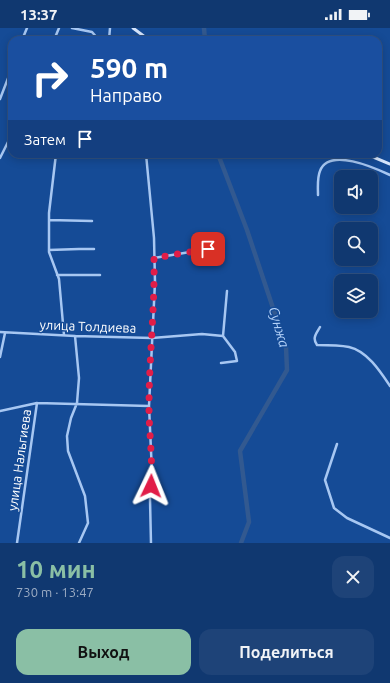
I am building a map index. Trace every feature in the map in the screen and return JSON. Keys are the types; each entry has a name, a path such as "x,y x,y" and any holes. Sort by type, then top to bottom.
{"main road":[{"path":"133,28 144,36"},
{"path":"376,158 390,164"}],"street":[{"path":"72,28 92,32 96,36"},
{"path":"0,99 8,78"},
{"path":"0,158 8,142"},
{"path":"56,158 49,220 49,250 57,275 64,335"},
{"path":"146,158 154,238 155,282 149,406 152,473 150,499 151,543"},
{"path":"318,195 319,172 326,163 339,159 353,161 390,175"},
{"path":"49,220 92,221"},
{"path":"49,250 79,248 94,250"},
{"path":"154,258 208,249"},
{"path":"57,275 100,275"},
{"path":"221,363 238,361 235,352 223,336 227,291"},
{"path":"320,327 314,337 314,341 317,345 350,347 363,354 382,374 390,386"},
{"name":"улица Толдиева","path":"0,332 152,338 202,334 223,336"},
{"path":"0,357 4,333"},
{"path":"75,336 79,378 77,403 71,418 67,436 68,451 85,496 88,522 79,543"},
{"path":"0,411 37,403 149,406"},
{"name":"улица Нальгиева","path":"17,543 37,403"},
{"path":"337,444 325,480 334,508 347,518 390,538"}],"waterway":[{"name":"Сунжа","path":"204,28 205,36"},
{"name":"Сунжа","path":"220,158 247,230 286,347 287,370 240,451 249,522 241,543"}],"route":[{"path":"151,486 152,473 149,406 155,282 154,258 208,249"}]}
